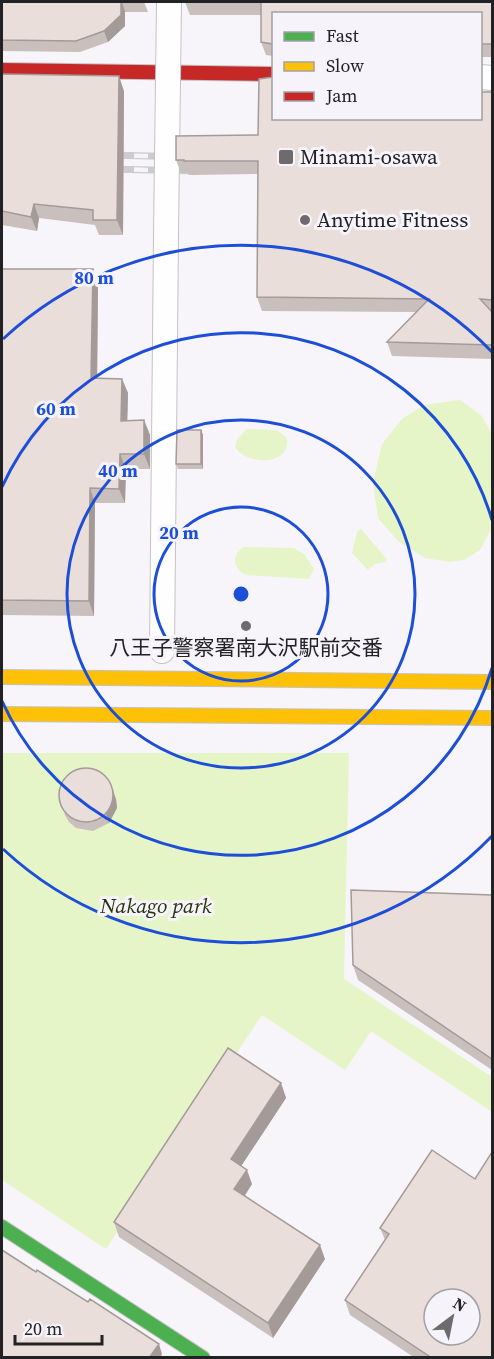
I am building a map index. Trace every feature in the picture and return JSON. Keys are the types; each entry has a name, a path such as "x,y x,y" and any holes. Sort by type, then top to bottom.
{"street":[{"path":"162,651 169,2"},
{"path":"2,70 272,74"},
{"path":"2,677 492,682"},
{"path":"2,714 492,718"},
{"path":"2,1227 195,1355"}],"green space":[{"path":"460,400 482,416 492,434 490,531 480,550 464,560 449,562 425,558 398,541 378,518 373,483 382,444 402,419 424,405"},
{"path":"247,429 277,430 287,438 286,448 275,459 256,460 247,457 235,447 237,439"},
{"path":"361,529 387,559 368,570 352,553 357,532"},
{"path":"243,547 294,548 304,554 314,569 309,579 246,575 238,569 235,562 235,558"},
{"name":"Nakago park","path":"2,753 349,753 344,979 492,1077 492,1112 371,1031 345,1070 262,1015 106,1249 2,1180"}],"building":[{"path":"2,2 121,2 121,15 104,31 76,41 2,40"},
{"path":"261,2 492,2 492,44 482,44 482,12 272,12 272,44 261,42"},
{"path":"2,74 119,76 117,220 93,220 93,210 34,204 31,217 2,211"},
{"path":"272,77 272,120 482,120 482,92 492,92 492,300 480,299 492,312 492,345 387,342 429,299 257,297 258,161 176,160 176,136 258,135 259,79"},
{"path":"2,269 93,269 91,378 122,379 121,421 144,420 144,454 120,454 119,489 90,488 89,601 2,600"},
{"path":"177,430 201,430 201,464 176,464"},
{"path":"86,768 96,770 105,776 111,785 113,795 111,805 105,814 96,820 86,822 76,820 67,814 61,805 59,795 61,785 67,776 76,770"},
{"path":"351,890 492,895 492,1059 353,965"},
{"path":"228,1048 281,1083 231,1159 247,1170 234,1189 320,1245 268,1323 114,1222"},
{"path":"432,1150 475,1179 492,1152 492,1358 432,1358 345,1300 389,1234 380,1228"},
{"path":"2,1250 88,1302 90,1299 159,1344 149,1358 2,1358"}],"railway":[{"path":"106,155 193,157"},
{"path":"106,169 196,171"}],"traffic: fast":[{"path":"2,1227 203,1358"}],"traffic: slow":[{"path":"2,677 492,682"},
{"path":"2,714 492,718"}],"traffic: jam":[{"path":"2,70 272,74"}],"place":[{"name":"Minami-osawa","path":"286,157"},
{"name":"Anytime Fitness","path":"305,220"},
{"name":"八王子警察署南大沢駅前交番","path":"246,626"}]}
